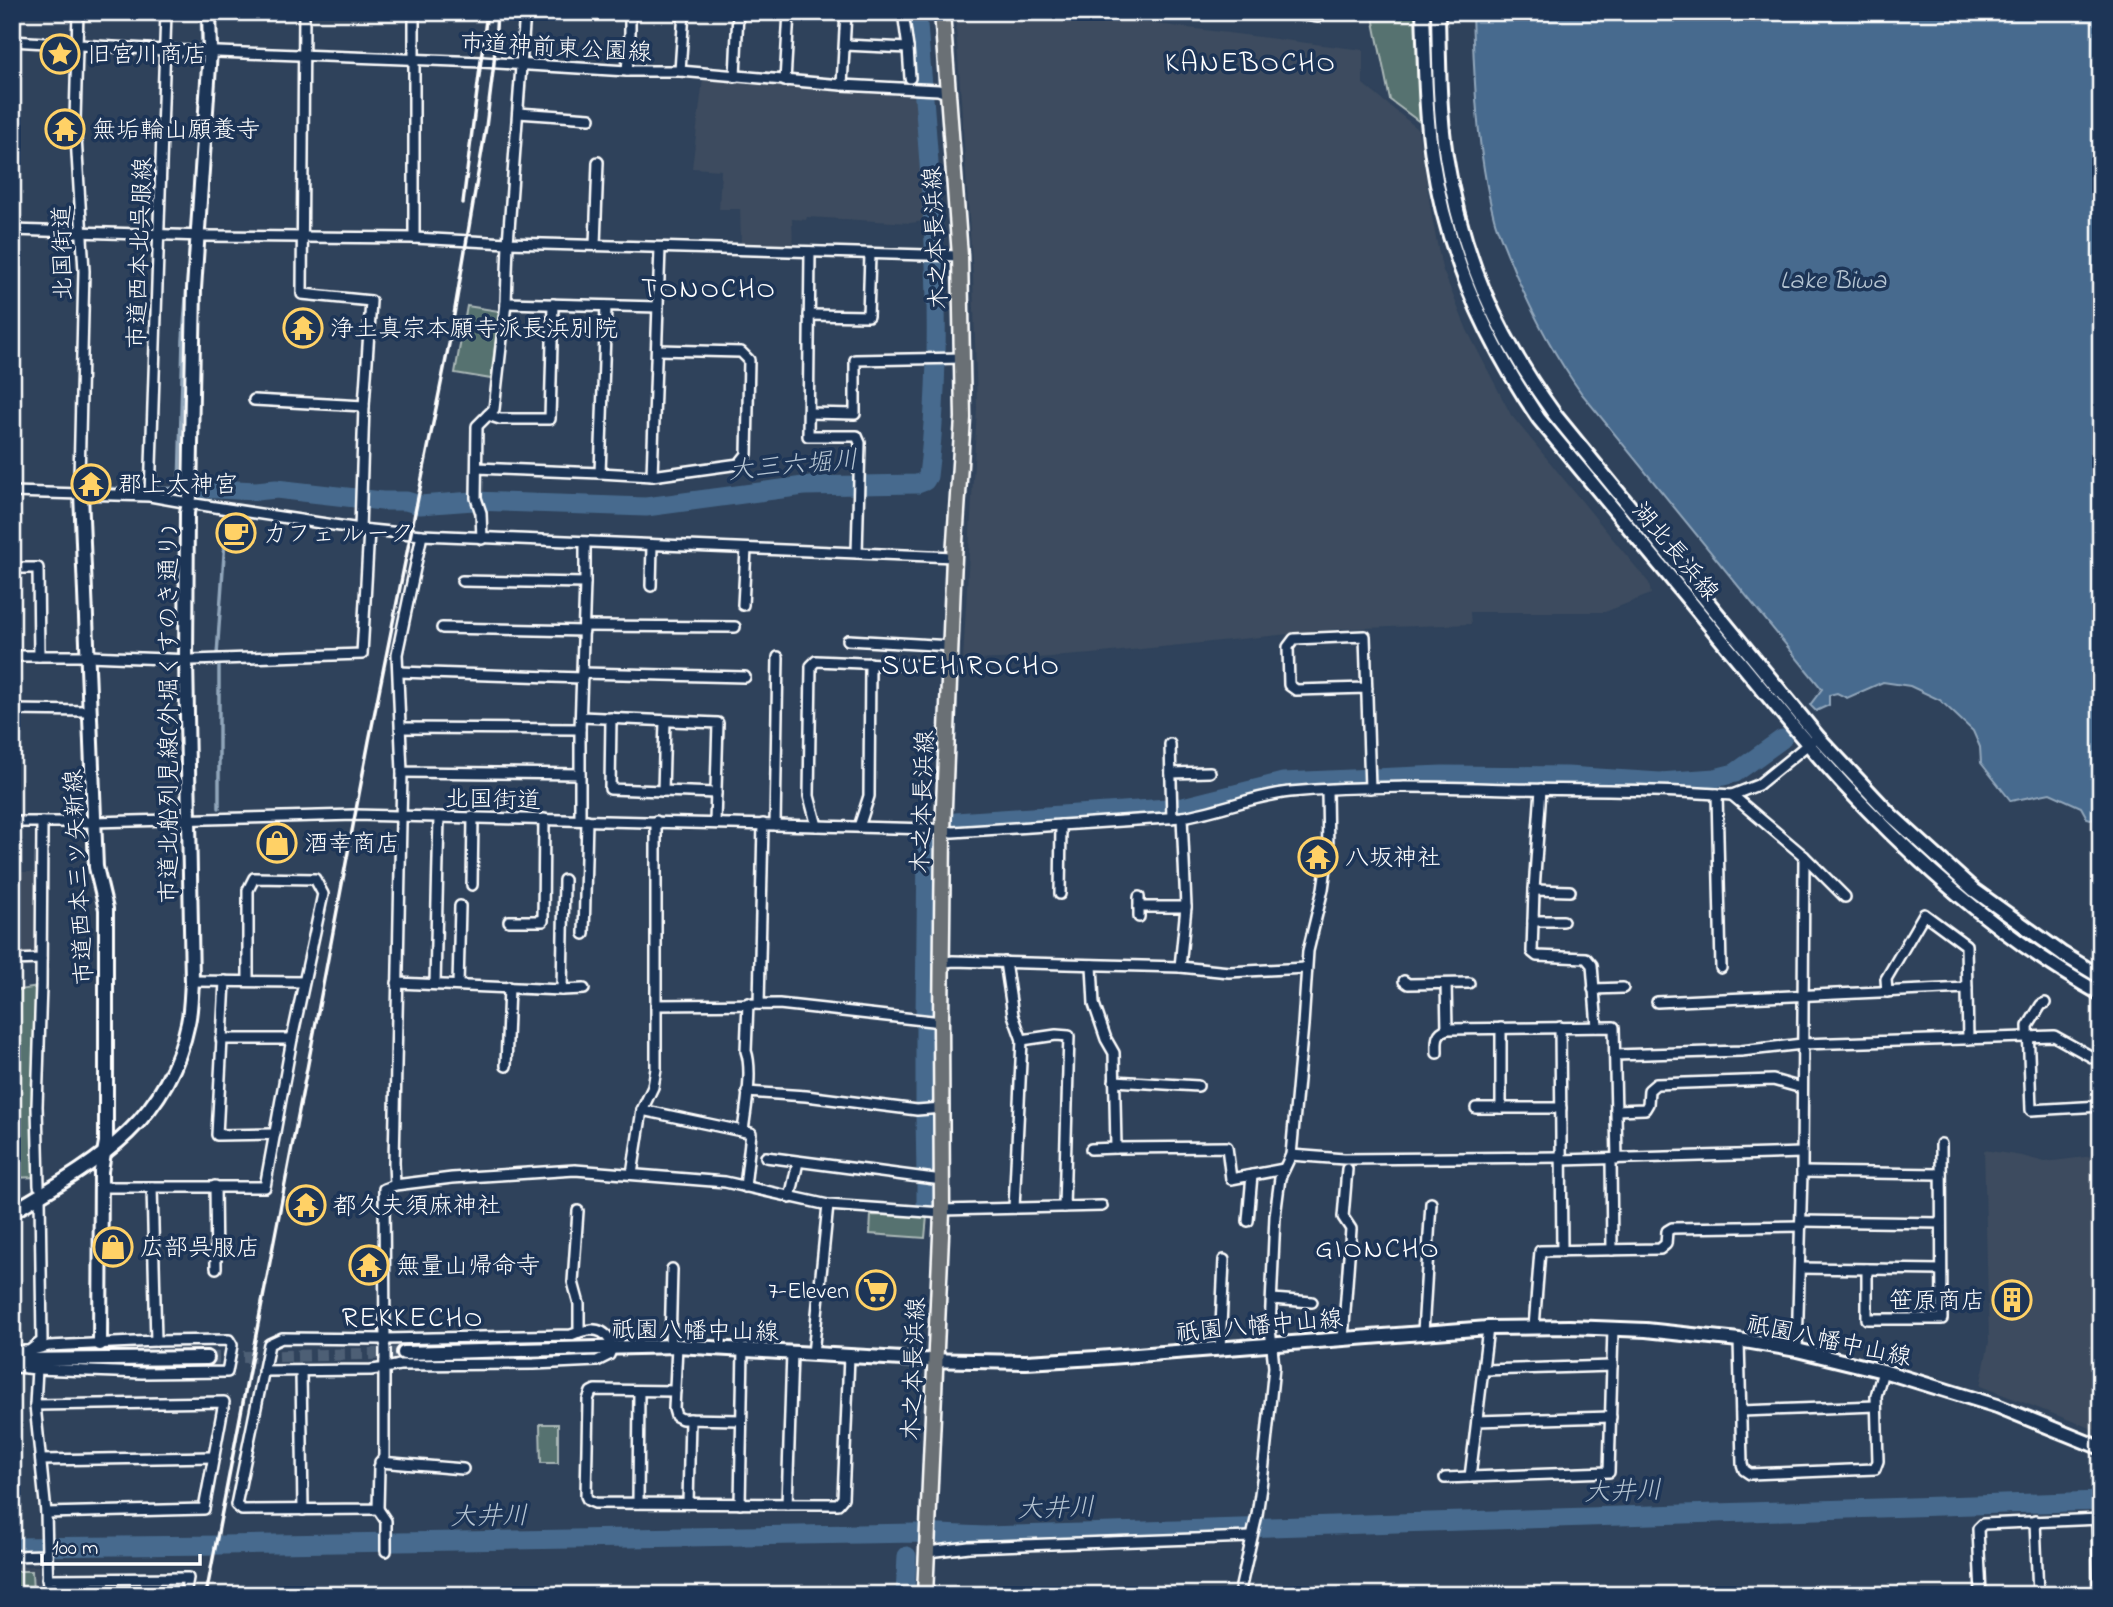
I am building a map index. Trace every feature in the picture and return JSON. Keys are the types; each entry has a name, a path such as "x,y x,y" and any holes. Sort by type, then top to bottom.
{"main road":[{"name":"市道北船列見線(外堀くすのき通り)","path":"12,1212 40,1191 104,1155 142,1119 160,1095 176,1062 188,1023 192,981 186,660 188,503 194,289 210,51 209,12"},
{"name":"木之本長浜線","path":"925,1595 943,1180 943,831 954,557 963,418 955,358 960,256 942,12"},
{"name":"湖北長浜線","path":"1423,12 1426,96 1432,156 1443,215 1460,269 1481,320 1503,364 1539,419 1813,741 1974,890 2063,954 2101,977"},
{"name":"湖北長浜線","path":"1437,12 1446,155 1457,212 1472,264 1492,313 1511,349 1555,415 1867,809 1949,887 2021,942 2101,994"},
{"name":"市道西本三ツ矢新線","path":"81,493 96,867 106,909 100,1343"},
{"name":"祇園八幡中山線","path":"404,1353 673,1347 849,1357 1026,1362 1488,1328 1613,1328 1739,1340 1797,1350 1883,1371 1997,1406 2101,1448"},
{"path":"12,1362 207,1358"}],"street":[{"name":"北国街道","path":"78,12 75,120 84,271 79,478 81,493"},
{"name":"市道西本北呉服線","path":"150,496 166,12"},
{"path":"12,656 186,660 362,654 364,529 360,499 371,301 302,294 304,12"},
{"path":"414,12 414,238"},
{"path":"482,539 481,513 476,498 477,426 494,408 506,303 525,12"},
{"path":"626,71 630,12"},
{"path":"680,71 684,12"},
{"path":"735,76 738,12"},
{"path":"785,81 789,12"},
{"path":"842,85 846,12"},
{"path":"903,12 910,78"},
{"path":"1282,12 1318,17 1321,12"},
{"name":"市道神前東公園線","path":"12,41 626,71 680,71 785,81 930,89 949,94"},
{"path":"845,45 908,48"},
{"path":"519,113 590,118"},
{"path":"595,245 598,162"},
{"path":"12,230 414,238 960,256"},
{"path":"652,476 660,248"},
{"path":"810,252 808,436 857,436 860,443 856,553"},
{"path":"809,314 868,316 870,255"},
{"path":"506,303 658,307"},
{"path":"488,415 500,419 550,419 553,304"},
{"path":"600,473 606,306"},
{"path":"477,468 652,476 739,464 747,453 749,360 741,352 658,350"},
{"path":"809,413 855,414 855,360 955,358"},
{"path":"254,400 364,406"},
{"path":"12,492 150,496 364,529 422,535 954,557"},
{"path":"395,1185 402,816 397,654 422,535"},
{"path":"584,934 584,819 580,729 585,543"},
{"path":"652,545 652,586"},
{"path":"743,605 746,549"},
{"path":"18,568 38,568 39,656"},
{"path":"462,581 585,583"},
{"path":"442,628 735,627"},
{"path":"1367,688 1296,690 1289,685 1288,646 1294,639 1365,636 1367,688 1370,773 1370,786"},
{"path":"848,640 951,646"},
{"path":"775,825 778,657"},
{"path":"817,826 809,796 811,666 816,661 950,667"},
{"path":"859,827 869,796 870,663"},
{"path":"399,672 745,677"},
{"path":"12,710 90,711"},
{"path":"581,717 718,723 715,823"},
{"path":"611,718 610,789 716,793"},
{"path":"663,791 665,721"},
{"path":"401,728 580,729"},
{"path":"1813,741 1758,785 1732,795 1804,856 1845,897"},
{"path":"1170,744 1186,908 1180,967"},
{"path":"402,772 580,774"},
{"path":"1171,773 1210,772"},
{"name":"北国街道","path":"12,822 355,815 762,824 953,832 1061,825 1175,813 1206,813 1268,795 1370,786 1732,795"},
{"path":"1541,789 1534,890 1533,954 1589,959 1592,965 1597,1027"},
{"path":"1238,1595 1263,1473 1274,1367 1270,1345 1275,1216 1280,1178 1291,1155 1306,968 1328,854 1327,790"},
{"path":"1717,794 1721,968"},
{"path":"435,984 439,817"},
{"path":"472,817 472,885"},
{"path":"509,921 543,922 544,819"},
{"path":"632,1174 642,1110 653,1087 656,1069 656,821"},
{"path":"29,1351 42,1340 37,1106 42,822"},
{"path":"759,1004 762,824"},
{"path":"1060,894 1061,825"},
{"path":"1797,1350 1802,1172 1804,856"},
{"path":"101,1187 265,1187 303,982 323,894 315,879 254,878 248,890 248,981"},
{"path":"562,990 564,880"},
{"path":"1534,890 1570,891"},
{"path":"458,985 460,906"},
{"path":"1139,907 1186,908"},
{"path":"1887,992 1886,979 1924,914 1966,945 1968,1039"},
{"path":"1533,920 1563,921"},
{"path":"12,960 41,960"},
{"path":"941,963 953,961 1180,967 1229,972 1306,968"},
{"path":"1005,962 1013,1015 1022,1040 1014,1208"},
{"path":"1092,965 1094,1004 1106,1039 1114,1053 1116,1148"},
{"path":"192,981 303,982"},
{"path":"225,981 217,1135 275,1134"},
{"path":"1404,981 1408,984 1469,983"},
{"path":"397,983 583,989"},
{"path":"1446,984 1447,1029"},
{"path":"506,1066 509,987"},
{"path":"1593,989 1623,988"},
{"path":"1657,1002 1967,988"},
{"path":"656,1005 748,1003 941,1022"},
{"path":"743,1130 747,1092 748,1003"},
{"path":"2045,1003 2028,1026 2031,1110 2101,1106"},
{"path":"1560,1027 1562,1251"},
{"path":"1437,1053 1437,1036 1447,1029 1614,1027 1616,1110 1612,1250"},
{"path":"1501,1028 1501,1108"},
{"path":"1022,1040 1069,1036 1064,1207"},
{"path":"1615,1055 1741,1051 1802,1044 2058,1037 2101,1062"},
{"path":"221,1039 292,1039"},
{"path":"1616,1110 1645,1109 1650,1088 1656,1084 1773,1080 1802,1088"},
{"path":"1114,1081 1198,1086"},
{"path":"747,1092 806,1096 917,1110 942,1108"},
{"path":"1476,1108 1561,1108"},
{"path":"642,1110 751,1133 745,1187"},
{"path":"1867,1269 1867,1319 1942,1318 1941,1144"},
{"path":"1091,1149 1227,1147 1231,1179 1284,1169"},
{"path":"1291,1155 1344,1159 1614,1159 1801,1153"},
{"path":"766,1157 943,1180"},
{"path":"790,1198 798,1161"},
{"path":"1343,1339 1351,1229 1343,1217 1347,1169"},
{"path":"386,1545 386,1521 379,1509 380,1462 384,1457 384,1189 395,1185 452,1178 575,1170 725,1182 828,1205 942,1211 1102,1206"},
{"path":"1802,1172 1941,1174"},
{"path":"1248,1221 1252,1175"},
{"path":"215,1186 216,1268"},
{"path":"152,1187 156,1341"},
{"path":"1423,1332 1431,1203"},
{"path":"813,1354 828,1205"},
{"path":"578,1211 573,1282 579,1304 579,1332"},
{"path":"1534,1327 1540,1251 1660,1249 1666,1244 1667,1232 1672,1228 1801,1223 1941,1223"},
{"path":"1220,1349 1224,1261"},
{"path":"1800,1268 1941,1270"},
{"path":"672,1269 675,1415 680,1419 741,1420"},
{"path":"1272,1299 1312,1302"},
{"path":"1470,1477 1488,1328"},
{"path":"1445,1478 1609,1472 1613,1328"},
{"path":"263,1371 371,1370 385,1364 534,1364 597,1361 609,1356 612,1348 608,1338 599,1330 571,1335 385,1344 282,1338 269,1344 263,1371 236,1505 242,1510 379,1509"},
{"path":"12,1354 14,1351 29,1351 49,1346 100,1343 229,1340 232,1345 227,1371 142,1373 37,1369 16,1367 12,1362"},
{"path":"1739,1340 1742,1466 1747,1473 1875,1469 1878,1464 1876,1396 1883,1371"},
{"path":"740,1504 743,1349"},
{"path":"787,1504 792,1353"},
{"path":"675,1391 595,1390 590,1394 586,1496 593,1503 838,1504 842,1501 849,1357"},
{"path":"1484,1370 1612,1366"},
{"path":"37,1369 35,1405 46,1513 48,1595"},
{"path":"300,1371 303,1510"},
{"path":"638,1503 639,1391"},
{"path":"35,1405 224,1402 204,1508 46,1513"},
{"path":"1741,1411 1876,1406"},
{"path":"1477,1421 1611,1416"},
{"path":"688,1503 690,1419"},
{"path":"41,1460 214,1457"},
{"path":"380,1462 463,1469"},
{"path":"1981,1595 1979,1528 1985,1524 2099,1519 2099,1595"},
{"path":"2035,1521 2038,1595"},
{"path":"928,1551 1252,1535"},
{"path":"12,1556 47,1554"},
{"path":"47,1579 188,1578 185,1595"}],"shaded area":[{"path":"955,12 1061,12 1363,50 1363,84 1418,129 1442,268 1467,330 1511,415 1649,583 1651,594 1605,612 1470,612 1471,624 1338,629 1092,654 963,660 977,407 973,277"},
{"path":"703,79 917,97 925,221 910,223 807,217 806,220 792,219 793,246 741,244 740,209 719,209 721,170 692,168"},
{"path":"12,872 37,872 37,954 12,954"},
{"path":"1984,1150 2045,1162 2101,1155 2101,1432 1980,1386 1989,1342"},
{"path":"39,1566 39,1595 12,1595 12,1567"}],"green space":[{"path":"1372,12 1416,12 1421,123 1390,100"},
{"path":"467,306 499,311 491,379 455,373"},
{"path":"39,987 37,1177 12,1178 12,991"},
{"path":"871,1215 927,1216 925,1238 870,1234"},
{"path":"540,1424 558,1424 558,1463 541,1463"},
{"path":"12,1571 32,1571 33,1595 12,1595"}],"water":[{"name":"Lake Biwa","path":"1472,12 2101,12 2101,822 2087,818 2081,807 2050,793 2011,801 1981,763 1980,747 1973,731 1940,700 1910,686 1883,682 1847,698 1837,693 1829,695 1829,705 1816,711 1810,705 1822,689 1582,394 1549,343 1531,308 1498,231 1488,193 1477,116"}],"waterway":[{"path":"201,12 202,44"},
{"name":"大三六堀川","path":"198,488 256,491 276,489 382,501 406,501 420,505 473,501 646,507 804,486 917,484 925,481 928,476 933,418 936,302 931,186 917,12"},
{"path":"191,229 203,57"},
{"path":"179,489 183,340 190,241"},
{"name":"大三六堀川","path":"89,487 139,490"},
{"name":"大三六堀川","path":"152,489 182,488"},
{"path":"217,655 226,526"},
{"path":"219,666 219,808"},
{"path":"956,822 1183,807 1283,782 1442,775 1567,776 1660,782 1715,778 1735,773 1782,739"},
{"path":"925,1016 927,848"},
{"path":"925,1027 925,1105"},
{"path":"925,1116 926,1174"},
{"path":"926,1182 928,1208"},
{"name":"大井川","path":"12,1547 917,1533 985,1536 2101,1501"},
{"path":"905,1595 907,1556"}],"tunnel":[{"path":"207,1358 404,1353"}],"railway":[{"path":"463,203 487,12"},
{"path":"206,1595 369,741 449,344 486,127 497,12"}],"place":[{"name":"旧宮川商店","path":"60,54"},
{"name":"無垢輪山願養寺","path":"65,129"},
{"name":"浄土真宗本願寺派長浜別院","path":"303,328"},
{"name":"郡上太神宮","path":"91,484"},
{"name":"カフェ ルーク","path":"236,533"},
{"name":"酒幸商店","path":"277,843"},
{"name":"八坂神社","path":"1318,857"},
{"name":"都久夫須麻神社","path":"306,1205"},
{"name":"広部呉服店","path":"113,1247"},
{"name":"無量山帰命寺","path":"369,1265"},
{"name":"7-Eleven","path":"876,1290"},
{"name":"笹原商店","path":"2012,1300"}],"district":[{"name":"KANEBOCHO","path":"1251,61"},
{"name":"TONOCHO","path":"709,287"},
{"name":"SUEHIROCHO","path":"971,664"},
{"name":"GIONCHO","path":"1378,1247"},
{"name":"REKKECHO","path":"413,1316"}]}
